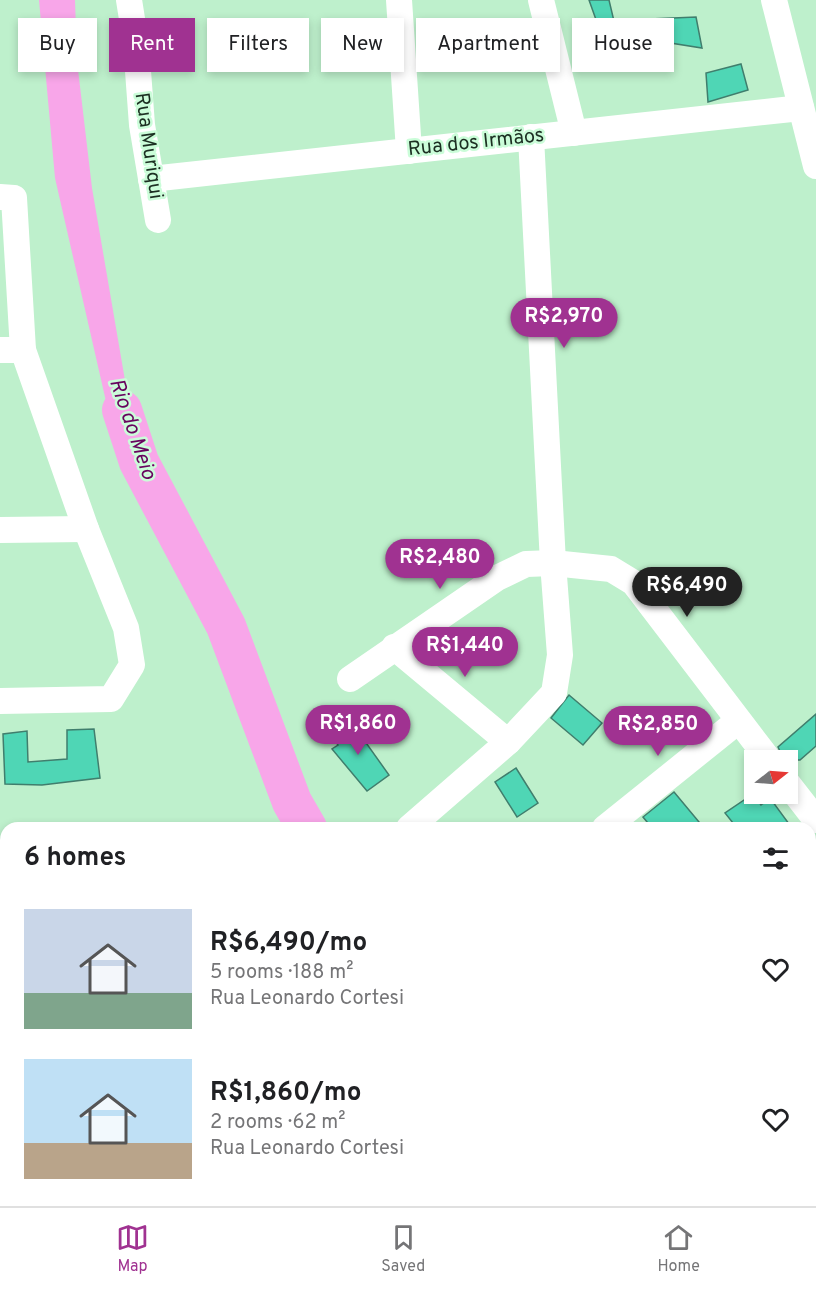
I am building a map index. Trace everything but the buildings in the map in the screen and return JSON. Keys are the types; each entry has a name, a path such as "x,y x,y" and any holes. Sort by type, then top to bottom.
{"street":[{"name":"Rua Muriqui","path":"129,0 136,44 142,125 159,220"},
{"path":"399,0 409,151"},
{"path":"541,0 574,133"},
{"path":"774,0 816,166"},
{"name":"Rua dos Irmãos","path":"151,179 801,108"},
{"path":"416,822 508,742 554,693 560,655 553,563 531,137"},
{"path":"0,701 111,699 132,665 126,628 11,350 7,197"},
{"path":"0,530 86,529"},
{"path":"350,679 497,578 526,564 553,563 611,569 634,584 761,750"},
{"path":"394,647 508,742"},
{"path":"612,822 738,721"},
{"path":"798,797 816,820"}],"water":[{"path":"39,0 75,0 76,18 41,18"},
{"path":"45,72 78,72 92,188 139,462 183,544 126,467 105,397 55,178"}],"waterway":[{"name":"Rio do Meio","path":"122,410 139,462 226,626 292,802 304,822"}]}
